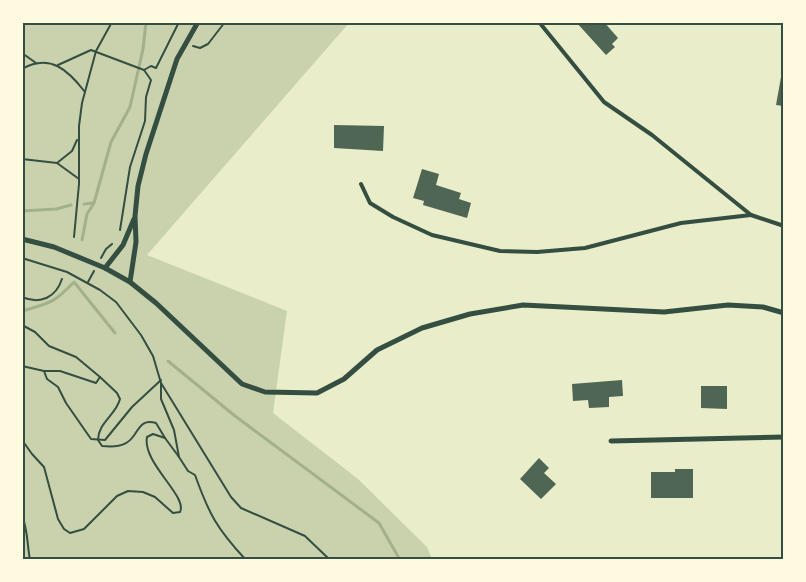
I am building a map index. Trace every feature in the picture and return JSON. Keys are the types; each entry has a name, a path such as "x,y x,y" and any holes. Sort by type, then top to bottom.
{"street":[{"path":"130,282 136,242 135,216 138,186 146,154 177,59 198,22"},
{"path":"105,268 123,245 135,216"},
{"path":"22,239 54,247 105,268 130,282 156,303 242,384 265,392 317,393 344,379 377,350 422,328 470,314 523,305 664,312 728,305 764,308 784,313"},
{"path":"611,441 784,437"}],"lane":[{"path":"539,22 604,102 652,135 751,215 784,226"},
{"path":"361,184 370,203 393,217 432,235 500,251 537,252 585,248 681,223 751,215"}],"path":[{"path":"74,237 79,179 78,138 85,92 96,50 112,22"},
{"path":"144,70 152,66 156,68 179,22"},
{"path":"186,44 200,48 208,44 225,22"},
{"path":"58,65 81,53 96,50 144,70 151,80 146,97 145,121 130,167 118,236"},
{"path":"22,53 36,63"},
{"path":"22,69 36,63 58,65 74,77 85,92"},
{"path":"57,163 72,151 78,138"},
{"path":"22,159 57,163 79,179"},
{"path":"104,253 114,243"},
{"path":"23,258 67,272 88,283 116,302 153,356 161,382 231,498 241,508 305,536 330,560"},
{"path":"88,283 90,278"},
{"path":"22,298 33,301 50,297 56,292 62,279"},
{"path":"22,325 35,332 49,346 76,357 117,393 120,399 116,410 100,430 98,440 102,446 121,446 132,438 139,426 149,421 156,423 188,471 195,475 208,512 224,537 246,560"},
{"path":"22,366 44,371 60,371 96,383 100,377"},
{"path":"44,371 47,379 58,387 66,403 91,439 98,440 104,440 132,407 161,382"},
{"path":"161,382 160,399 174,430 179,458"},
{"path":"22,440 44,466 58,519 64,530 70,533 84,529 117,496 128,491 150,495 173,513 180,512 181,506 175,492 158,471 148,452 146,442 150,435 165,438"},
{"path":"22,516 28,532 27,544 30,560"}],"green space":[{"path":"22,23 349,23 147,255 287,311 273,413 358,479 427,547 432,559 23,559"}],"building":[{"path":"576,22 604,22 618,38 612,44 615,47 606,55"},
{"path":"781,77 784,78 784,106 776,105"},
{"path":"334,125 384,126 383,151 334,148"},
{"path":"422,169 439,174 436,185 461,193 459,199 471,203 467,218 423,205 424,201 413,198"},
{"path":"622,380 623,396 609,397 609,407 589,408 588,400 573,401 572,384"},
{"path":"701,386 727,386 727,409 701,408"},
{"path":"539,458 549,468 544,473 556,484 541,499 520,479"},
{"path":"675,469 693,469 693,498 651,498 651,472 675,472"}],"waterway":[{"path":"82,240 87,214 94,203 111,142 130,107 143,49 146,22"},
{"path":"84,204 93,203"},
{"path":"22,211 56,209 71,205"},
{"path":"22,311 51,301 74,282 115,333"},
{"path":"168,361 235,416 379,523 400,560"}]}
